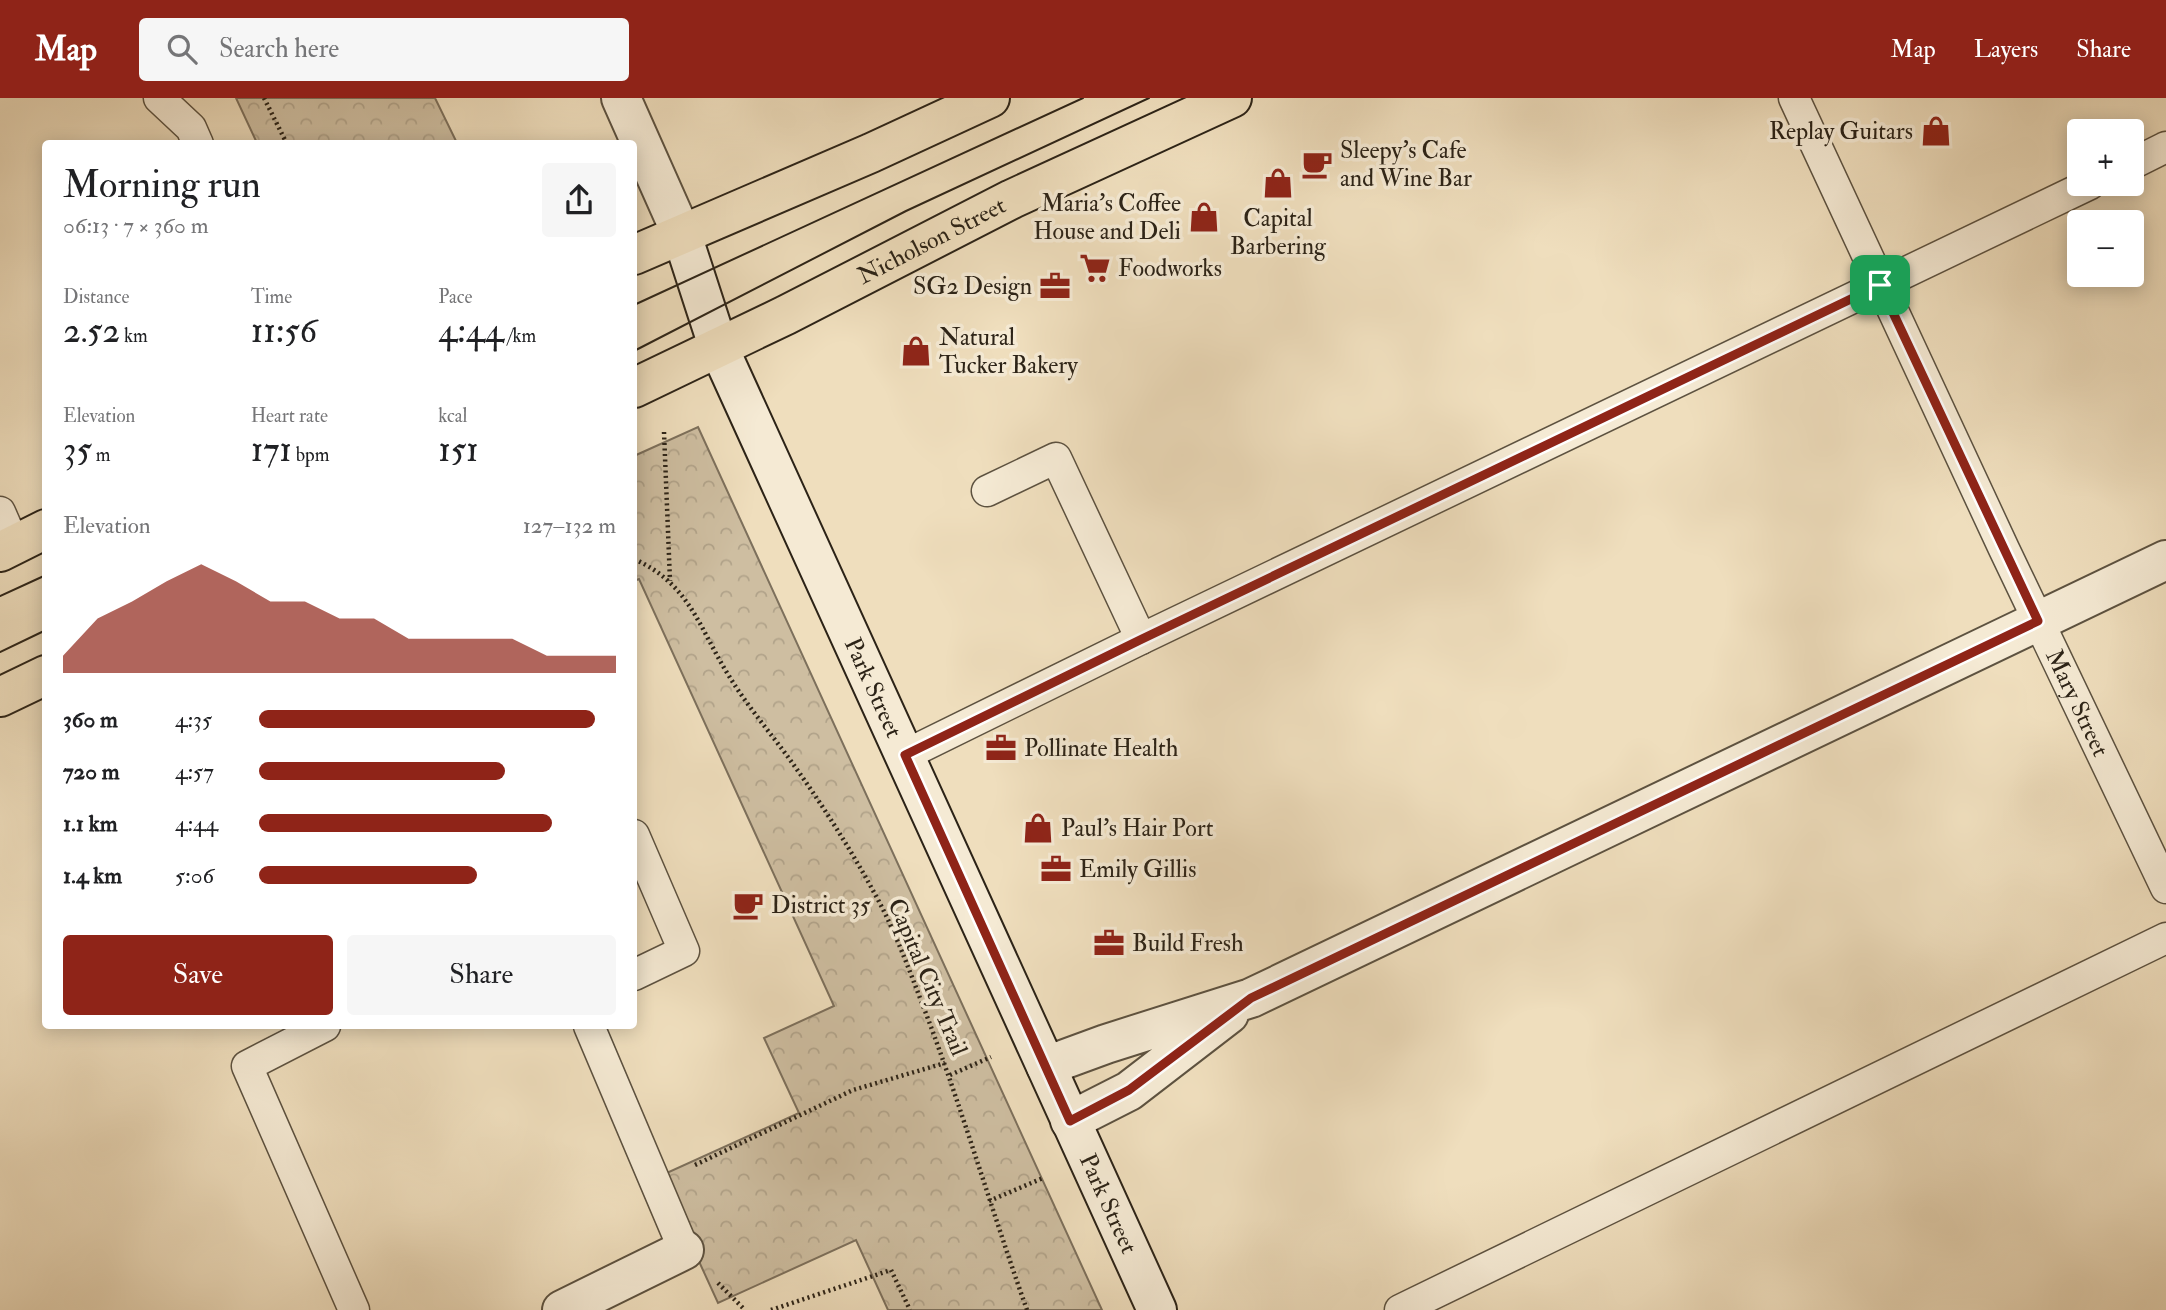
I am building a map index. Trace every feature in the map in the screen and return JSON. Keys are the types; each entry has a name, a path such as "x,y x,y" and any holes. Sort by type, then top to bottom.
{"main road":[{"path":"637,254 872,153 990,98"},
{"name":"Nicholson Street","path":"637,386 786,315 1012,199 1232,98"},
{"path":"0,697 42,677"}],"street":[{"name":"Park Street","path":"621,98 682,234 718,346 1157,1310"},
{"path":"1046,1066 1251,998 2166,560"},
{"path":"1070,1121 1129,1090 1251,998"},
{"path":"562,1310 684,1250"}],"lane":[{"path":"159,98 191,128 196,140"},
{"name":"Mary Street","path":"1794,98 2166,888"},
{"path":"2144,158 2166,147"},
{"path":"905,755 2067,195"},
{"path":"988,491 1056,458 1142,639"},
{"path":"637,842 684,951 637,974"},
{"path":"1400,1310 2166,938"},
{"path":"320,1029 247,1066 354,1310"},
{"path":"590,1029 684,1250"}],"path":[{"path":"264,98 285,140"},
{"path":"664,432 670,581"},
{"name":"Capital City Trail","path":"637,560 670,581 680,592 729,676 789,758 854,857 877,898 946,1063 989,1201 1027,1310"},
{"path":"656,1184 853,1090 946,1063"},
{"path":"989,1201 1088,1159"},
{"path":"771,1310 891,1270 910,1310"}],"green space":[{"path":"236,98 435,98 456,140 256,140"},
{"path":"698,427 1102,1310 888,1310 856,1240 718,1303 660,1176 799,1113 764,1038 834,1006 639,579 637,580 637,455"}],"tram line":[{"path":"637,304 1083,98"},
{"path":"637,349 906,211 1149,98"},
{"path":"0,596 42,577"},
{"path":"0,652 42,632"}],"place":[{"name":"Replay Guitars","path":"1936,131"},
{"name":"Sleepy's Cafe and Wine Bar","path":"1317,164"},
{"name":"Capital Barbering","path":"1278,183"},
{"name":"Maria's Coffee House and Deli","path":"1204,217"},
{"name":"Foodworks","path":"1095,268"},
{"name":"SG2 Design","path":"1055,286"},
{"name":"Natural Tucker Bakery","path":"916,351"},
{"name":"Pollinate Health","path":"1001,748"},
{"name":"Paul's Hair Port","path":"1038,828"},
{"name":"Emily Gillis","path":"1056,869"},
{"name":"District 35","path":"748,905"},
{"name":"Build Fresh","path":"1109,943"}],"route":[{"path":"1880,285 2038,621 1251,998 1129,1090 1070,1121 905,755 1880,285"}]}
